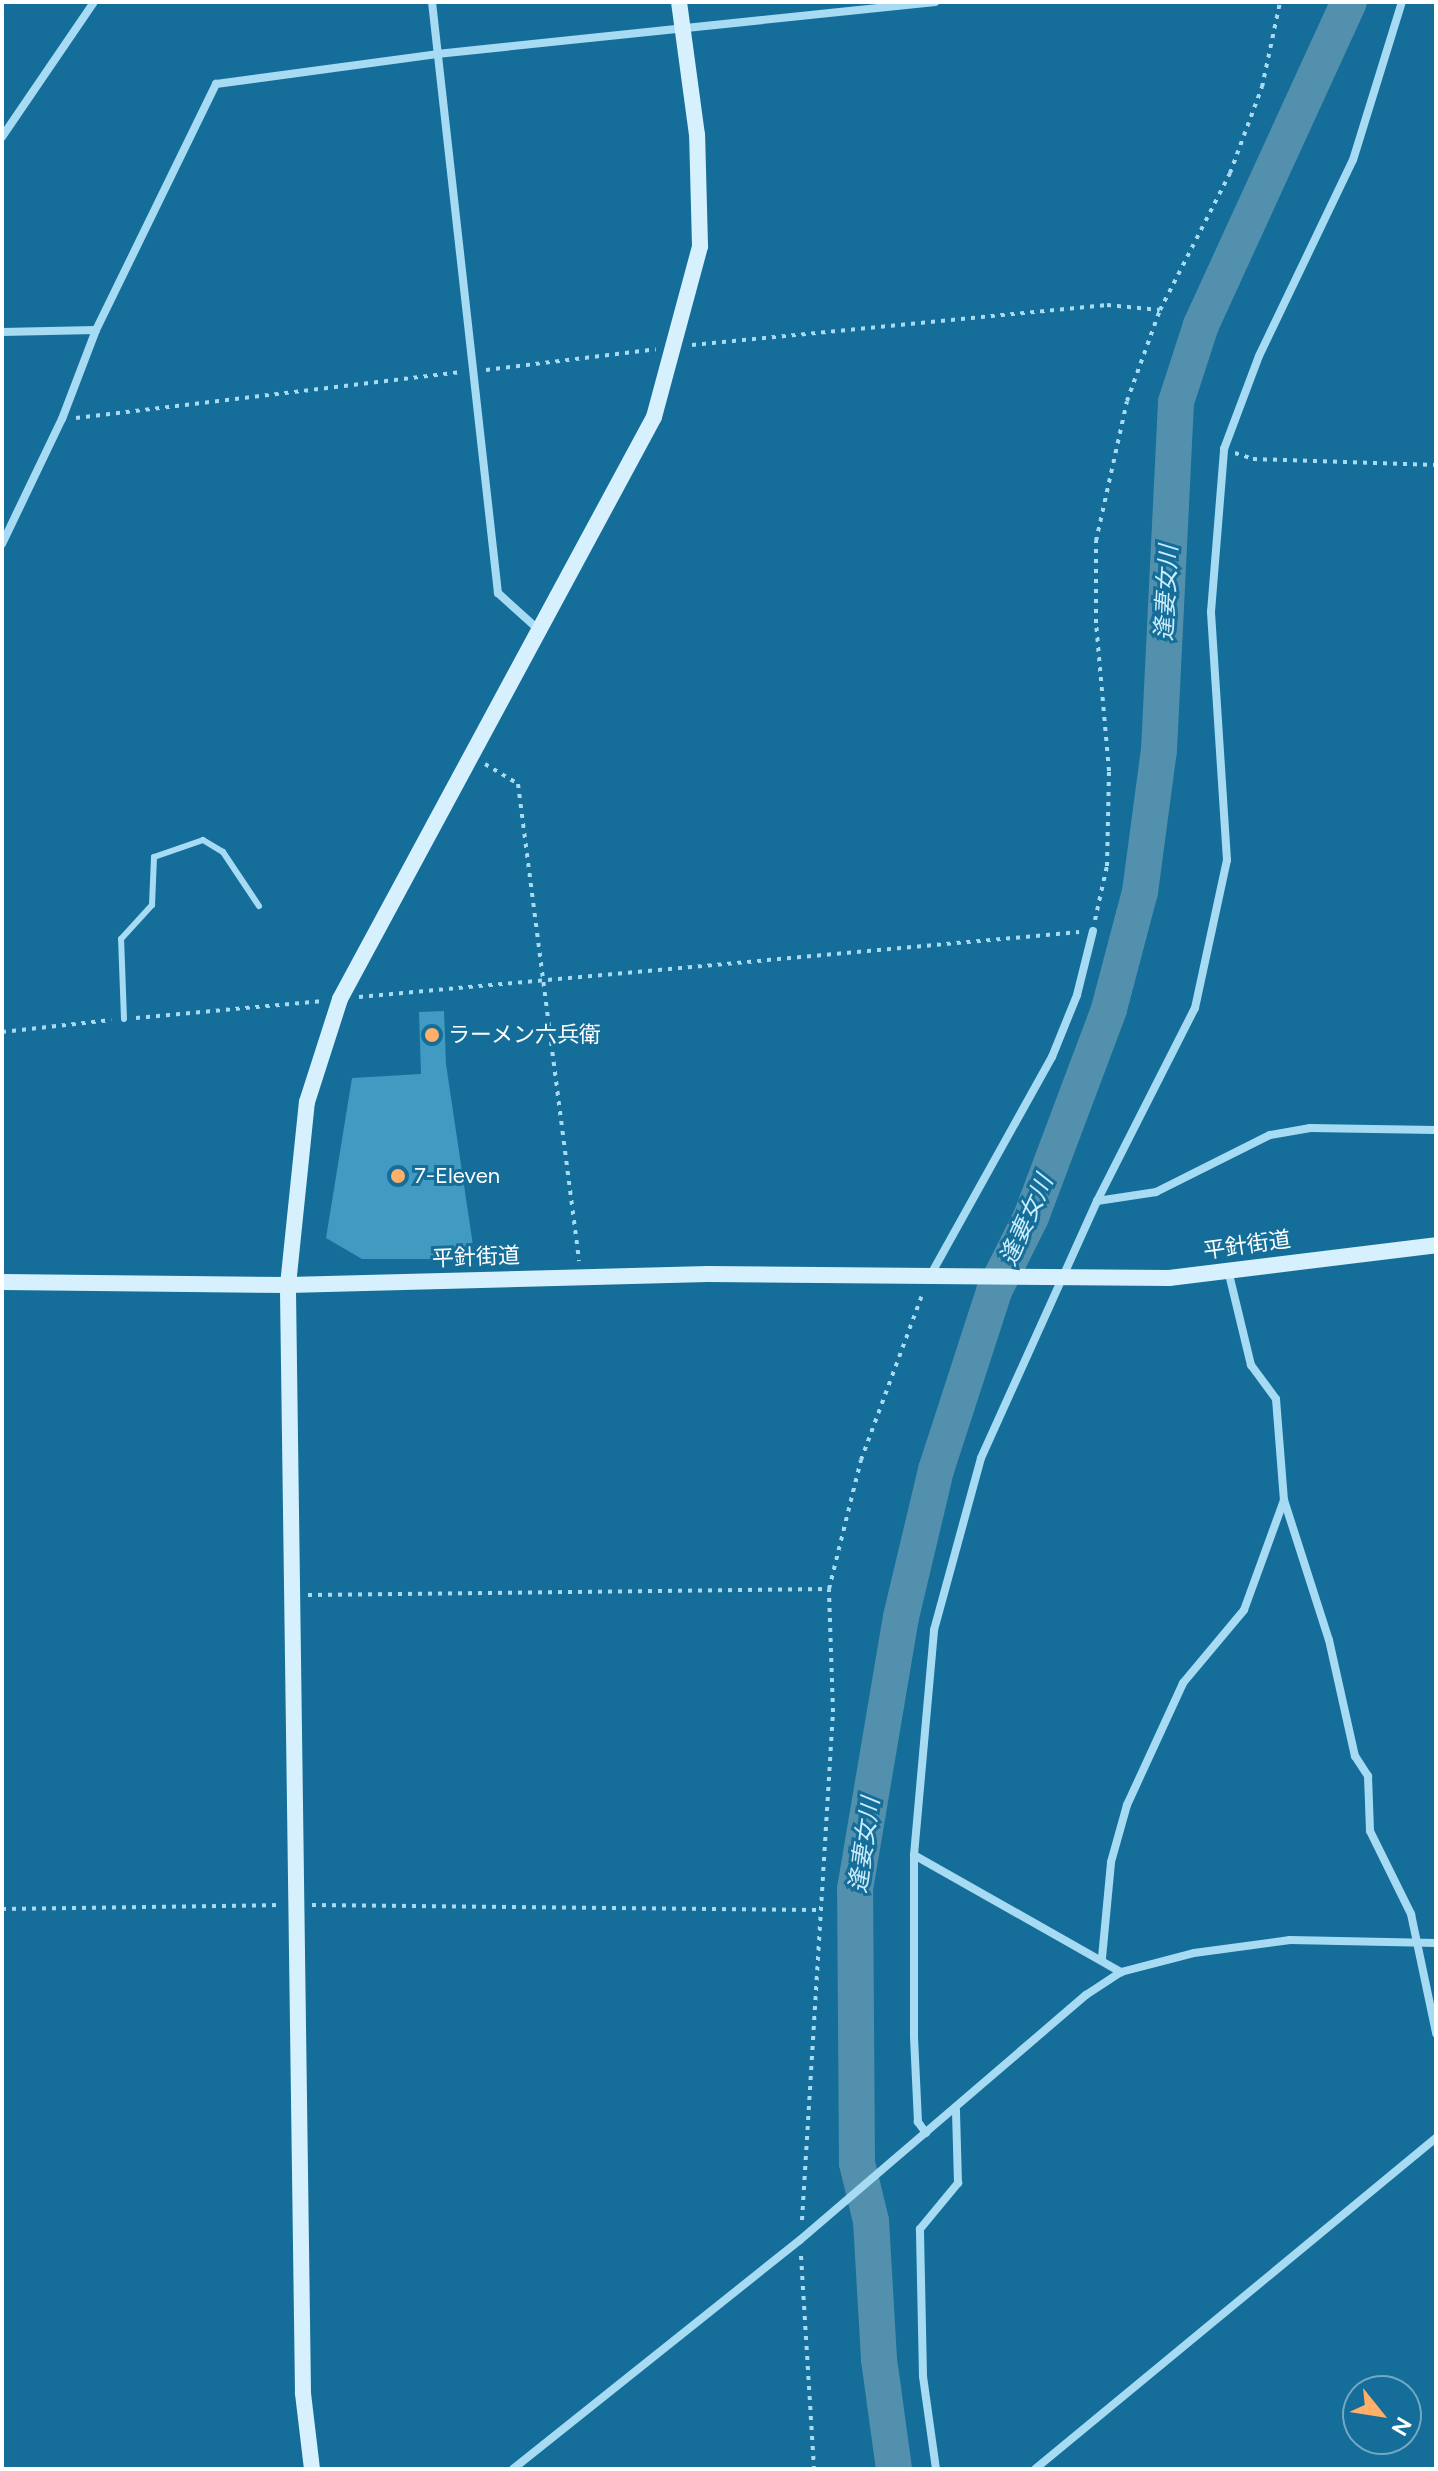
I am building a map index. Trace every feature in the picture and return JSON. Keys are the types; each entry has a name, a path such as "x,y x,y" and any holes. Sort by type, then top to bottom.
{"street":[{"path":"2,137 94,2"},
{"path":"432,2 498,593 539,630"},
{"path":"312,2469 303,2393 288,1285 307,1102 340,999 647,430 676,346 700,246 697,135 679,2"},
{"path":"2,544 62,419 96,330 216,84 437,54 935,2"},
{"path":"926,2133 918,2122 914,2036 914,1855 934,1630 981,1458 1097,1201 1195,1008 1227,860 1211,612 1224,449 1259,356 1353,160 1402,2"},
{"path":"2,332 96,330"},
{"path":"928,1279 1052,1057 1077,995 1093,931"},
{"path":"1097,1201 1156,1192 1270,1135 1310,1128 1436,1130"},
{"name":"平針街道","path":"2,1282 288,1285 581,1275 928,1279 1064,1275 1169,1278 1436,1245"},
{"path":"1228,1269 1251,1365 1276,1399 1284,1500 1329,1640 1355,1756 1368,1776 1370,1831 1411,1914 1436,2033"},
{"path":"1102,1958 1111,1862 1127,1805 1183,1683 1244,1610 1284,1500"},
{"path":"914,1855 1102,1958 1121,1972"},
{"path":"513,2469 800,2240 956,2110 1086,1995 1121,1972 1194,1953 1290,1940 1436,1943"},
{"path":"936,2469 923,2376 920,2229 958,2183 956,2110"},
{"path":"1035,2469 1436,2138"}],"lane":[{"path":"124,1019 121,939 152,905 154,857 203,840 223,852 259,906"}],"path":[{"path":"2,1032 1093,931 1107,866 1109,771 1096,623 1096,541 1127,401 1160,310 1230,173 1262,87 1280,2"},
{"path":"62,419 676,346 1107,305 1160,310"},
{"path":"1224,449 1253,459 1436,465"},
{"path":"472,755 518,784 540,982 581,1275"},
{"path":"814,2469 802,2349 800,2240 833,1712 829,1589 861,1460 928,1279"},
{"path":"294,1595 829,1589"},
{"path":"2,1909 297,1904 822,1910"}],"building":[{"name":"7-Eleven","path":"444,1011 446,1064 475,1259 362,1259 326,1238 352,1078 421,1074 419,1012"}],"waterway":[{"name":"逢妻女川","path":"894,2469 879,2359 871,2221 857,2163 855,1889 901,1617 936,1470 994,1291 1031,1217 1109,1009 1140,892 1159,750 1176,402 1201,325 1349,2"}],"place":[{"name":"ラーメン六兵衛","path":"432,1035"},
{"name":"7-Eleven","path":"398,1176"}]}
